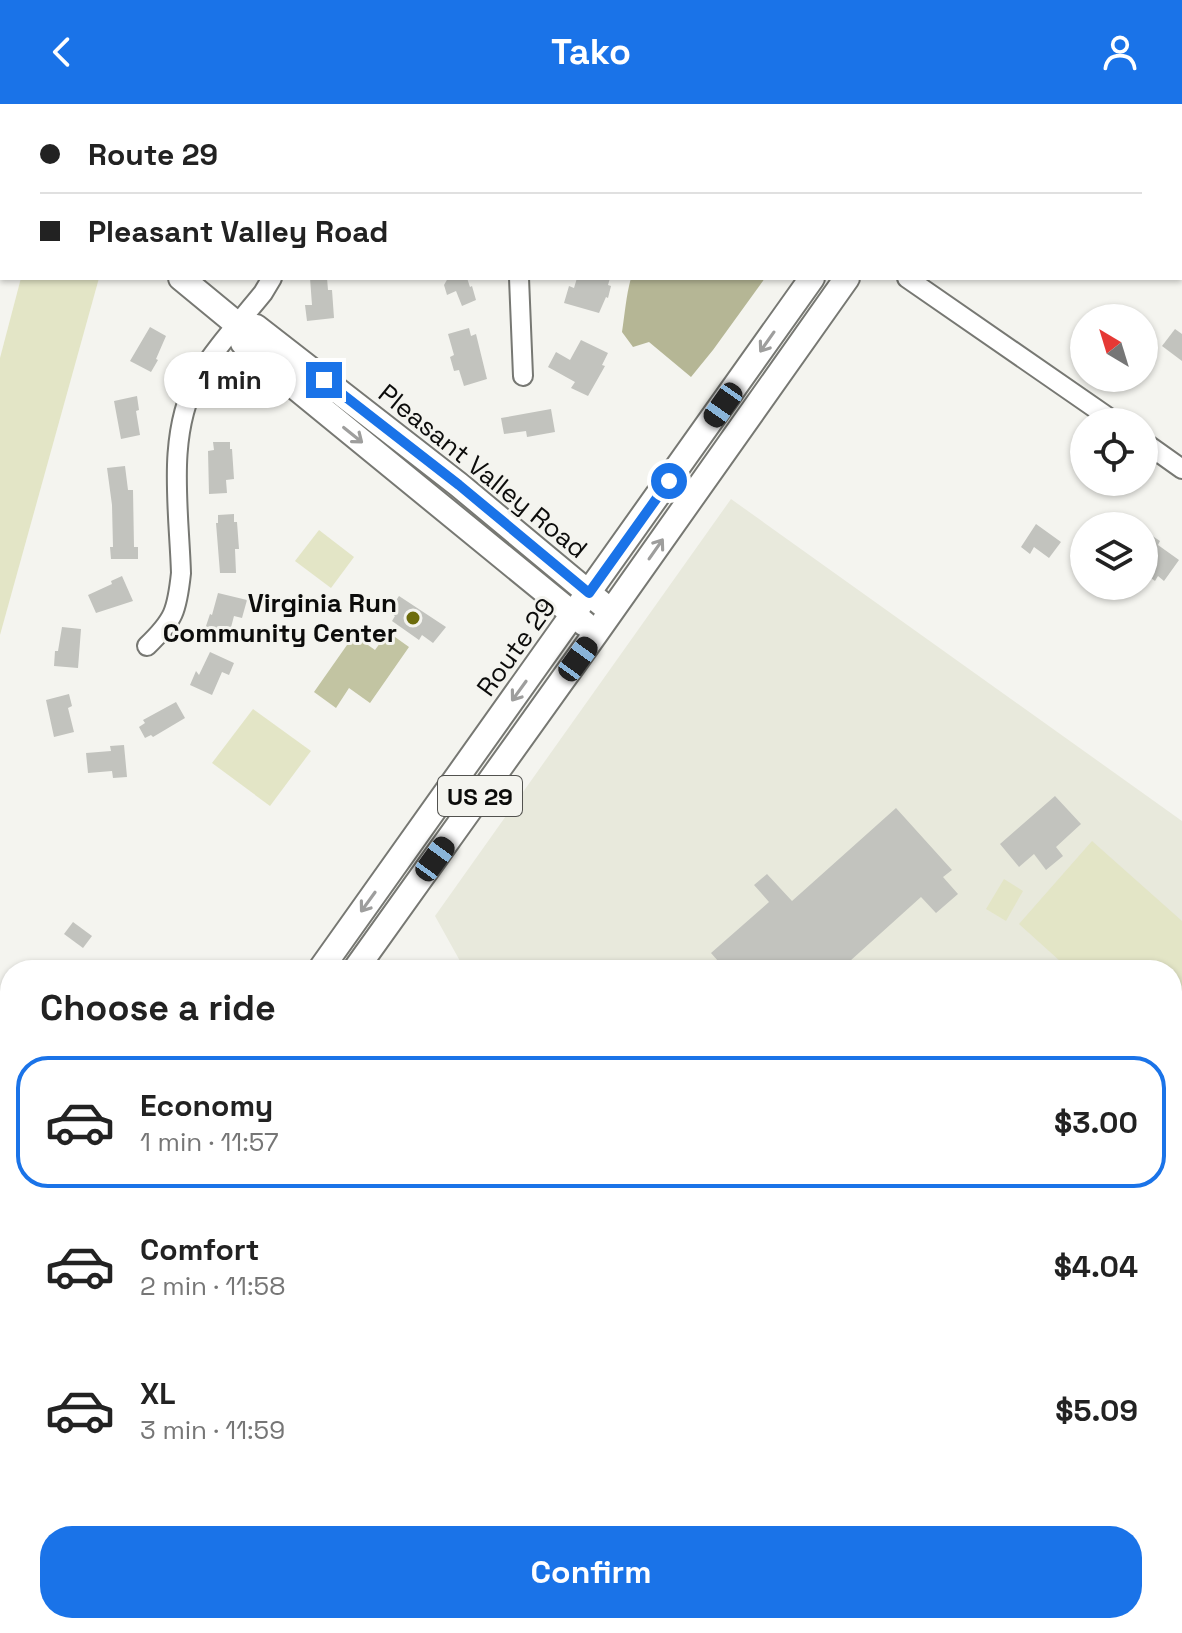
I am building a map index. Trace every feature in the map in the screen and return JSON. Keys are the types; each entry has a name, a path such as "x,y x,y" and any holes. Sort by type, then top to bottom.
{"main road":[{"name":"Pleasant Valley Road","path":"183,280 238,325 256,327 459,485 611,613"},
{"name":"Route 29","path":"327,960 811,280"},
{"name":"US 29","path":"362,960 846,280"},
{"name":"Pleasant Valley Road","path":"238,325 243,343 267,364 596,633"}],"street":[{"path":"147,646 172,619 180,589 177,454 184,410 198,378 271,280"},
{"path":"519,280 523,376"},
{"path":"910,280 1095,408"},
{"path":"1158,452 1182,469"}],"shaded area":[{"path":"20,280 98,280 0,635 0,358"},
{"path":"631,280 764,280 691,377 649,342 633,347 622,332"},
{"path":"731,499 1182,821 1182,960 459,960 435,916"},
{"path":"319,530 354,557 331,588 295,561"},
{"path":"388,632 409,647 370,703 349,688 336,708 314,692 354,635 375,650"},
{"path":"253,709 311,751 270,806 212,763"},
{"path":"1092,841 1182,921 1182,960 1059,960 1019,924"},
{"path":"1004,879 1023,891 1006,921 986,909"}],"building":[{"path":"310,280 327,280 328,290 332,290 334,318 307,321 305,305 312,305"},
{"path":"447,280 468,280 476,300 462,306 456,291 447,295 444,285"},
{"path":"576,280 609,280 608,285 611,286 599,313 564,303 569,286 574,288"},
{"path":"150,327 166,336 151,372 130,361"},
{"path":"469,328 471,336 476,334 487,379 464,386 459,370 454,371 450,357 454,355 448,334"},
{"path":"1175,329 1182,334 1182,361 1162,346"},
{"path":"581,340 608,353 602,365 605,366 588,396 571,388 575,382 548,367 556,352 570,360"},
{"path":"137,396 140,435 121,439 114,401"},
{"path":"551,409 555,432 527,437 526,431 504,434 501,418"},
{"path":"213,442 230,442 232,449 234,479 226,480 227,493 209,494 208,451 214,450"},
{"path":"125,466 128,490 133,490 134,547 138,547 138,559 111,559 112,505 107,468"},
{"path":"234,514 239,549 235,549 236,573 220,573 216,523 218,515"},
{"path":"1036,524 1061,542 1049,558 1034,547 1030,554 1021,547"},
{"path":"1158,545 1179,560 1164,581 1158,576"},
{"path":"122,576 133,601 96,613 88,595"},
{"path":"218,593 247,600 242,618 234,616 229,635 205,629"},
{"name":"Virginia Run Community Center","path":"399,596 446,627 433,643 422,635 419,640 392,621 395,616 389,611"},
{"path":"62,627 81,629 78,668 54,666"},
{"path":"210,652 234,663 229,675 222,672 212,695 190,685 196,671 199,675"},
{"path":"69,694 72,706 68,708 74,732 54,737 46,700"},
{"path":"176,702 185,718 153,737 145,738 139,727 145,723 143,720"},
{"path":"124,745 127,777 113,778 112,771 88,773 86,753 111,751 110,746"},
{"path":"1055,796 1081,824 1056,847 1063,856 1046,870 1034,854 1019,867 1000,844"},
{"path":"896,808 952,870 943,877 958,894 936,913 921,897 851,960 717,960 711,953 769,902 754,885 767,874 792,901"},
{"path":"73,922 92,936 83,948 64,934"}],"place":[{"name":"Virginia Run Community Center","path":"413,618"}],"route":[{"path":"324,380 459,485 589,593 669,481"}]}
